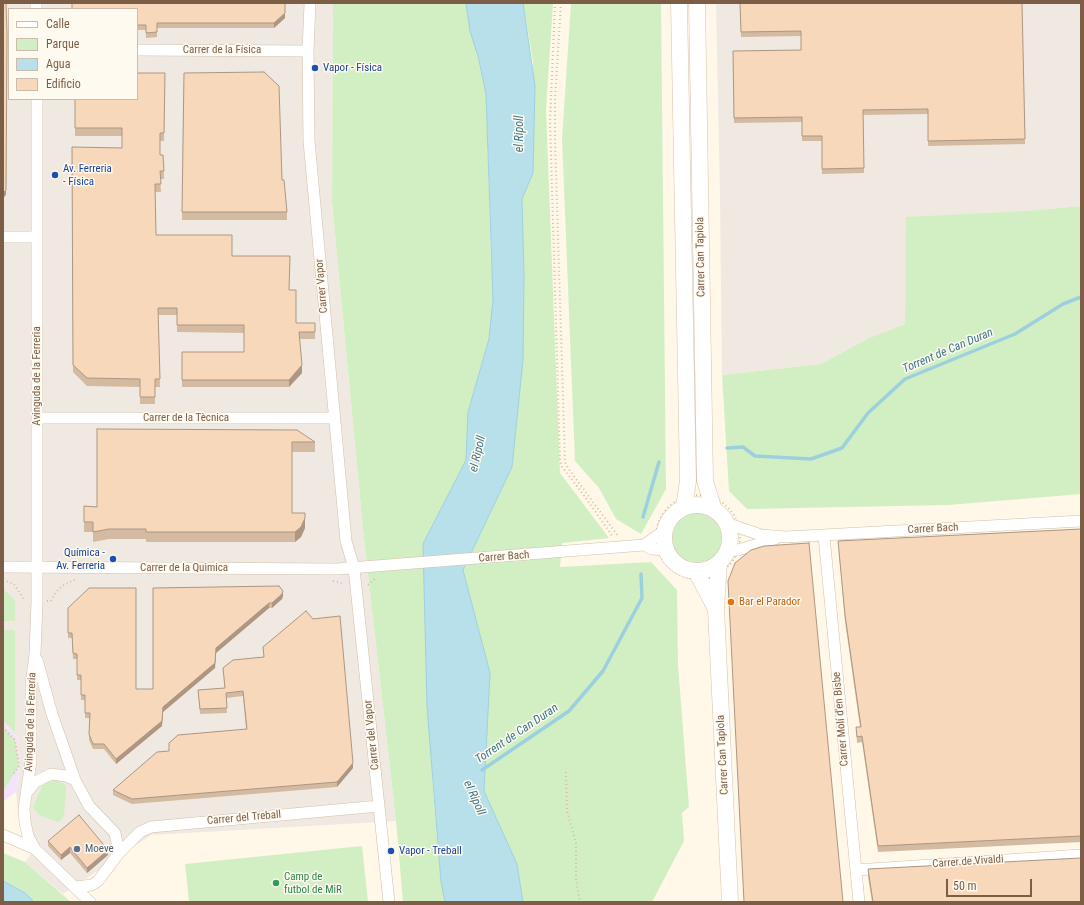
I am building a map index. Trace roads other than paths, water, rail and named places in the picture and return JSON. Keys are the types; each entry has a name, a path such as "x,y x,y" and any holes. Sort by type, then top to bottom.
{"street":[{"name":"Carrer Vapor","path":"310,3 308,51 309,141 346,541 359,568"},
{"name":"Carrer Can Tapiola","path":"679,3 688,481 685,502"},
{"name":"Carrer Can Tapiola","path":"697,3 705,481 712,504"},
{"name":"Carrer de la Física","path":"138,50 308,51"},
{"name":"Avinguda de la Ferreria","path":"37,100 37,602 36,654 32,685 31,761 28,791 24,809 28,836 35,849 90,902"},
{"path":"3,237 36,237"},
{"name":"Carrer de la Tècnica","path":"38,418 334,418"},
{"path":"725,559 704,570 698,575 680,567 662,550 660,534 671,516 685,502 705,506 712,504 732,525"},
{"name":"Carrer Bach","path":"732,525 761,535 786,537 1081,522"},
{"name":"Carrer Can Tapiola","path":"730,902 716,609 725,559 730,542 732,525"},
{"name":"Carrer Bach","path":"644,545 660,534"},
{"name":"Carrer Molí d'en Bisbe","path":"824,536 859,902"},
{"name":"Carrer Bach","path":"725,559 786,537"},
{"name":"Carrer Bach","path":"359,568 567,552 617,544 644,545 662,550"},
{"name":"Carrer de la Quimica","path":"3,567 359,568"},
{"name":"Carrer del Vapor","path":"359,568 379,806 389,902"},
{"name":"Carrer Can Tapiola","path":"698,575 716,609"},
{"name":"Avinguda de la Ferreria","path":"36,654 52,714 75,780 89,806 115,833 119,853"},
{"name":"Avinguda de la Ferreria","path":"28,791 35,782 51,774 66,776 75,780"},
{"name":"Carrer del Treball","path":"119,853 140,832 151,827 165,824 379,806"},
{"path":"3,835 35,849"},
{"path":"76,887 92,886 98,881 119,853"},
{"name":"Carrer de Vivaldi","path":"856,870 1081,855"}],"water":[{"name":"el Ripoll","path":"466,3 523,3 535,86 533,173 522,199 524,276 523,360 512,467 463,570 490,673 484,791 517,864 523,902 445,902 441,882 427,706 423,544 466,460 468,412 489,339 493,300 486,94 478,56 470,31"},
{"path":"3,881 25,893 34,902 4,902"}],"waterway":[{"name":"Torrent de Can Duran","path":"727,448 743,447 755,456 811,459 842,448 868,413 905,379 1015,334 1063,304 1081,297"},
{"name":"Torrent de Can Duran","path":"643,517 659,462"},
{"name":"Torrent de Can Duran","path":"482,770 569,711 603,671 642,598 641,574"}],"place":[{"name":"Vapor - Física","path":"315,68"},
{"name":"Av. Ferreria - Física","path":"55,175"},
{"name":"Química - Av. Ferreria","path":"113,559"},
{"name":"Bar el Parador","path":"731,602"},
{"name":"Moeve","path":"77,849"},
{"name":"Vapor - Treball","path":"391,851"},
{"name":"Camp de futbol de MiR","path":"276,883"}]}
